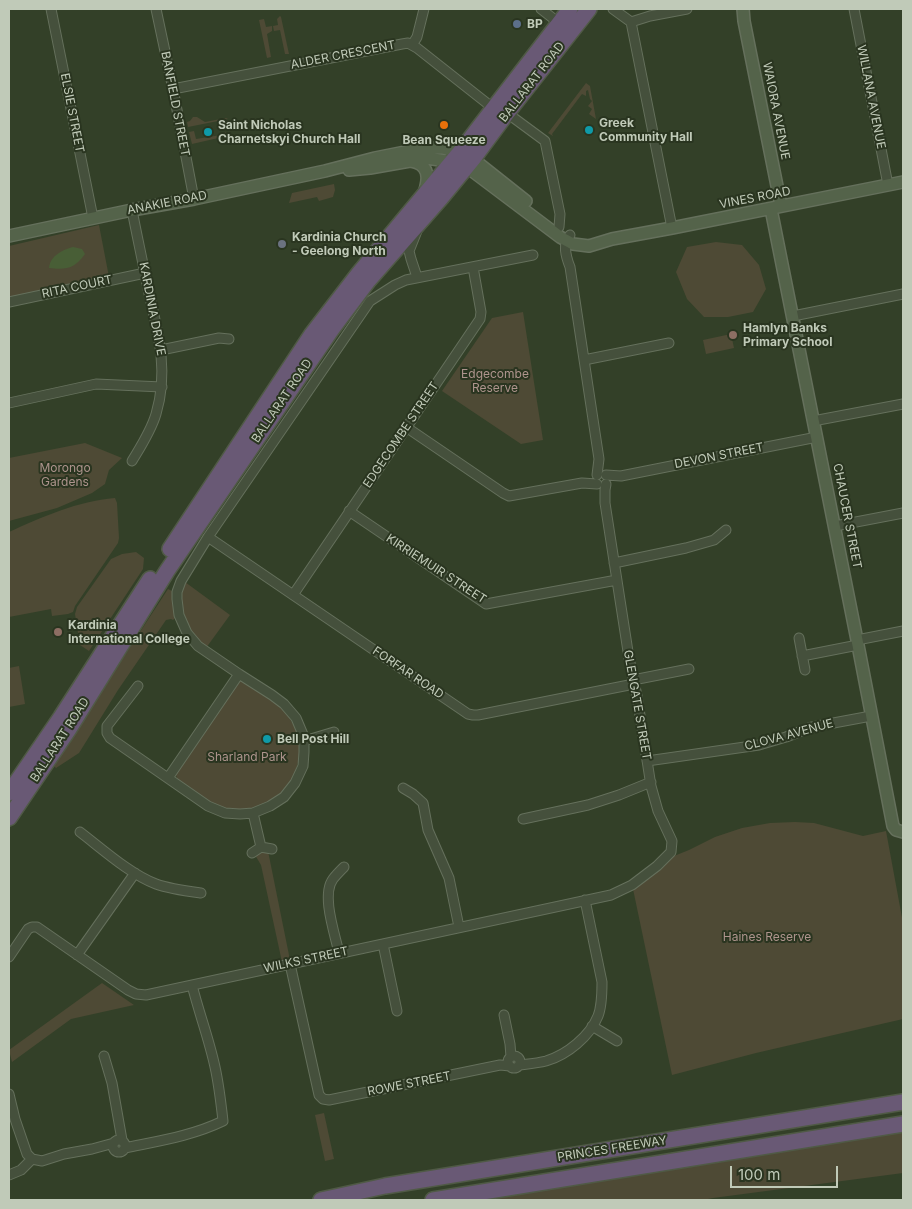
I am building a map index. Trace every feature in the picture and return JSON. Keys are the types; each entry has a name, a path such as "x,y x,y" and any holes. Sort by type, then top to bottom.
{"highway":[{"name":"BALLARAT ROAD","path":"9,818 69,729 167,571 289,391 368,281 417,226 500,111 570,9"},
{"name":"BALLARAT ROAD","path":"500,111 589,9"},
{"name":"BALLARAT ROAD","path":"9,793 61,717 312,334 345,289 421,200 463,160"},
{"name":"PRINCES FREEWAY","path":"321,1200 395,1184 903,1102"},
{"name":"PRINCES FREEWAY","path":"433,1200 903,1124"}],"main road":[{"name":"WAIORA AVENUE","path":"742,13 776,208"},
{"name":"ANAKIE ROAD","path":"9,236 194,199 325,171 375,158 425,148 442,148 463,160 559,228 571,239"},
{"name":"ANAKIE ROAD","path":"325,171 357,170 427,158 463,160 571,239"},
{"path":"411,161 420,164 427,174 427,183 421,200"},
{"name":"VINES ROAD","path":"571,239 589,246 612,239 903,182"},
{"name":"CHAUCER STREET","path":"776,208 793,316 892,825 899,830"}],"street":[{"name":"ELSIE STREET","path":"51,9 93,218"},
{"name":"BANFIELD STREET","path":"156,9 194,199"},
{"path":"412,45 417,38 424,9"},
{"path":"541,9 559,23"},
{"path":"613,9 631,22 672,228"},
{"path":"631,22 650,16 687,9"},
{"name":"WILLANA AVENUE","path":"854,9 888,185"},
{"name":"ALDER CRESCENT","path":"173,89 408,43 422,51 500,111 545,141 560,214 559,228"},
{"name":"KARDINIA DRIVE","path":"132,210 162,350 163,365 162,387 157,412 145,440 132,462"},
{"path":"417,226 416,235 409,251 417,277 533,255"},
{"name":"GLENGATE STREET","path":"571,239 570,267 605,490 605,503 614,563 647,761 658,811 672,841 671,852 657,866 632,885"},
{"name":"EDGECOMBE STREET","path":"293,595 480,317 481,310 473,267"},
{"name":"RITA COURT","path":"9,302 145,272"},
{"name":"BALLARAT ROAD","path":"239,674 198,646 187,633 177,608 177,592 182,578 368,303 398,283 417,277"},
{"path":"793,316 903,294"},
{"path":"162,350 219,338 229,339"},
{"path":"584,360 669,343"},
{"path":"9,403 96,384 162,387"},
{"path":"813,421 903,404"},
{"name":"DEVON STREET","path":"406,427 509,496 582,484 817,437"},
{"name":"KIRRIEMUIR STREET","path":"350,511 486,604 617,580"},
{"path":"835,526 903,513"},
{"path":"614,563 686,548 714,540 726,530"},
{"name":"FORFAR ROAD","path":"208,537 468,714 472,715 689,670"},
{"path":"802,656 903,631"},
{"path":"799,638 805,670"},
{"path":"672,662 674,672"},
{"path":"138,686 107,726 107,733 110,738 208,806 225,813 254,813 284,797 295,783 303,766 304,737 296,718 284,704 239,674 168,778"},
{"name":"CLOVA AVENUE","path":"647,761 759,745 812,727 871,716"},
{"path":"304,741 334,732"},
{"path":"523,819 588,805 651,782"},
{"path":"403,788 423,803 428,830 449,878 459,927"},
{"path":"254,813 261,847"},
{"path":"80,832 135,874 155,884 176,890 201,893"},
{"path":"252,853 261,847 272,849"},
{"path":"339,953 328,897 332,880 344,867"},
{"path":"77,955 135,874"},
{"name":"WILKS STREET","path":"9,957 28,929 37,927 128,990 136,994 146,995 611,895 632,885"},
{"name":"ROWE STREET","path":"290,964 320,1095 323,1099 329,1100 500,1066 514,1060 546,1061 573,1048 598,1017 602,982 585,900"},
{"path":"382,944 397,1011"},
{"path":"9,1094 27,1154 32,1159 42,1161 92,1148 119,1144 145,1144 174,1138 224,1121 215,1066 192,985"},
{"path":"504,1015 514,1060"},
{"path":"592,1026 616,1041"},
{"path":"104,1056 112,1083 118,1119 119,1144"},
{"path":"9,1175 21,1170 32,1159"}],"green space":[{"path":"280,16 289,54 285,54 280,30 274,31 273,26 278,25 277,19"},
{"path":"264,19 266,27 272,26 272,31 267,34 271,57 267,58 259,20"},
{"path":"586,83 590,86 596,119 589,114 592,109 588,106 592,101 588,90 586,91 586,96 582,94 552,134 553,136 548,133"},
{"path":"193,117 197,117 205,122 228,119 188,127 187,122"},
{"path":"194,131 196,139 221,135 221,133 226,132 227,136 192,144 189,132"},
{"path":"334,184 333,197 319,201 317,197 289,203 292,193"},
{"path":"99,225 109,277 9,297 9,246"},
{"path":"716,242 742,245 759,265 766,289 753,312 728,317 704,317 687,299 676,272 687,247"},
{"name":"Edgecombe Reserve","path":"523,312 543,440 521,444 442,391 492,318"},
{"path":"731,334 734,348 706,354 703,340"},
{"name":"Morongo Gardens","path":"85,443 122,458 109,470 105,484 92,493 57,508 9,521 9,458"},
{"path":"115,498 117,503 118,543 75,606 73,612 52,616 51,609 9,617 9,532 47,515 74,506"},
{"path":"136,552 144,558 143,569 89,651 80,645 75,614 77,607 111,559 122,554"},
{"path":"185,582 230,615 206,648 190,631 184,618 181,594"},
{"path":"168,589 174,592 176,617 173,620 166,620 118,690 79,753 56,768 53,765"},
{"path":"19,666 25,704 9,707 9,668"},
{"name":"Sharland Park","path":"244,680 286,711 297,735 299,751 297,767 291,782 281,794 268,804 253,810 236,811 218,806 189,789 179,782 176,775 178,769 238,682"},
{"name":"Haines Reserve","path":"770,823 814,823 863,836 886,831 903,923 903,1019 756,1053 672,1075 633,889 674,856 715,837 742,828"},
{"path":"268,851 290,960 282,962 261,865 255,855"},
{"path":"102,983 134,1005 71,1019 12,1062 9,1050"},
{"path":"324,1113 334,1159 325,1161 315,1115"},
{"path":"903,1132 903,1173 703,1200 486,1200 534,1192 541,1189 653,1173"}],"shaded area":[{"path":"73,247 82,249 85,254 77,263 60,269 49,268 57,254"}],"place":[{"name":"BP","path":"517,24"},
{"name":"Bean Squeeze","path":"444,125"},
{"name":"Greek Community Hall","path":"589,130"},
{"name":"Saint Nicholas Charnetskyi Church Hall","path":"208,132"},
{"name":"Kardinia Church - Geelong North","path":"282,244"},
{"name":"Hamlyn Banks Primary School","path":"733,335"},
{"name":"Kardinia International College","path":"58,632"},
{"name":"Bell Post Hill","path":"267,739"}]}
